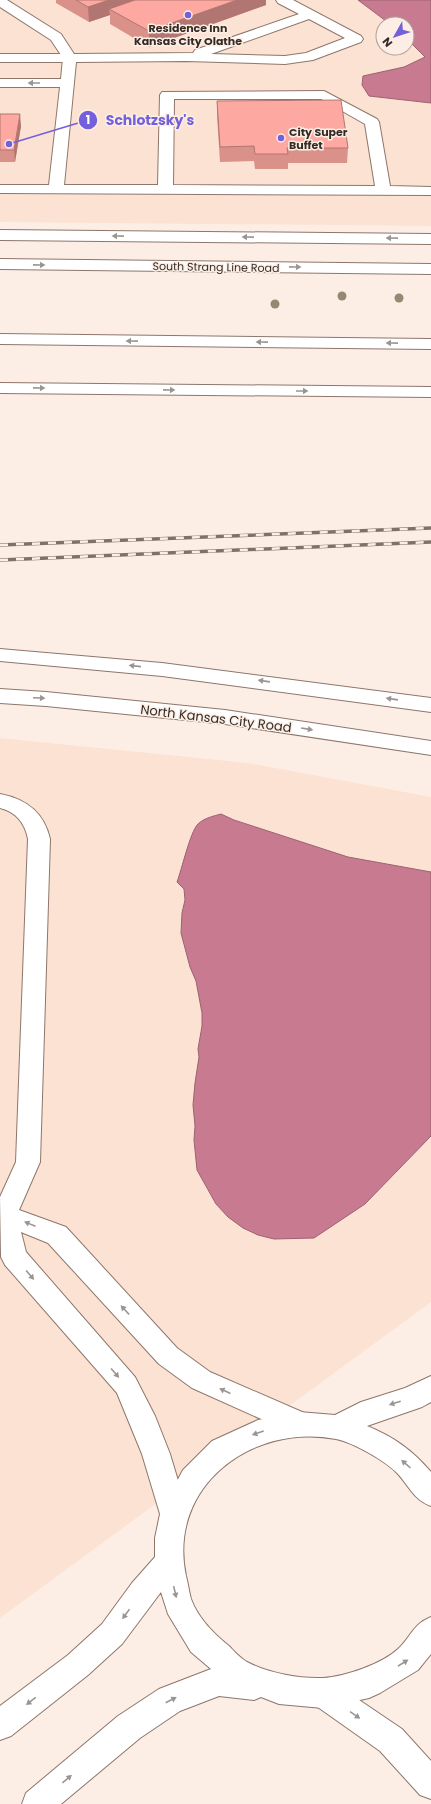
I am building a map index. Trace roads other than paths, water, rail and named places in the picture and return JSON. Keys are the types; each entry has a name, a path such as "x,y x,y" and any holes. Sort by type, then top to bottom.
{"main road":[{"path":"0,58 186,57 285,60 308,57 356,39 283,0"},
{"path":"0,1 56,37 70,58 56,189"},
{"path":"186,57 310,14"},
{"path":"0,83 67,84"},
{"path":"165,190 167,95 324,95 372,122 383,191"},
{"path":"0,189 431,191"},
{"path":"0,235 431,239"},
{"name":"South Strang Line Road","path":"0,264 431,269"},
{"path":"0,339 431,344"},
{"path":"0,388 431,392"},
{"path":"0,655 68,659 244,678 431,705"},
{"name":"North Kansas City Road","path":"0,696 53,699 225,717 431,748"},
{"path":"0,801 8,802 20,808 34,823 39,839 28,1162 3,1214 14,1257 126,1385 141,1416 156,1454 174,1514"},
{"path":"3,1214 56,1235 168,1356 201,1380 299,1424"},
{"path":"336,1428 371,1411 412,1398 431,1388"},
{"path":"279,1689 236,1672 201,1642 178,1604 169,1562 169,1538 174,1514 193,1479 222,1450 258,1432 299,1424 336,1428 373,1441 406,1463 431,1493"},
{"path":"0,1725 78,1665 112,1634 142,1593 169,1562"},
{"path":"38,1804 129,1728 170,1700 219,1681 323,1693 369,1683 408,1660 431,1631"},
{"path":"323,1693 391,1740 431,1784"}],"railway":[{"path":"0,545 431,528"},
{"path":"0,560 431,542"}],"place":[{"name":"Residence Inn Kansas City Olathe","path":"188,15"},
{"name":"City Super Buffet","path":"281,138"},
{"name":"Schlotzsky's","path":"9,144"}]}
